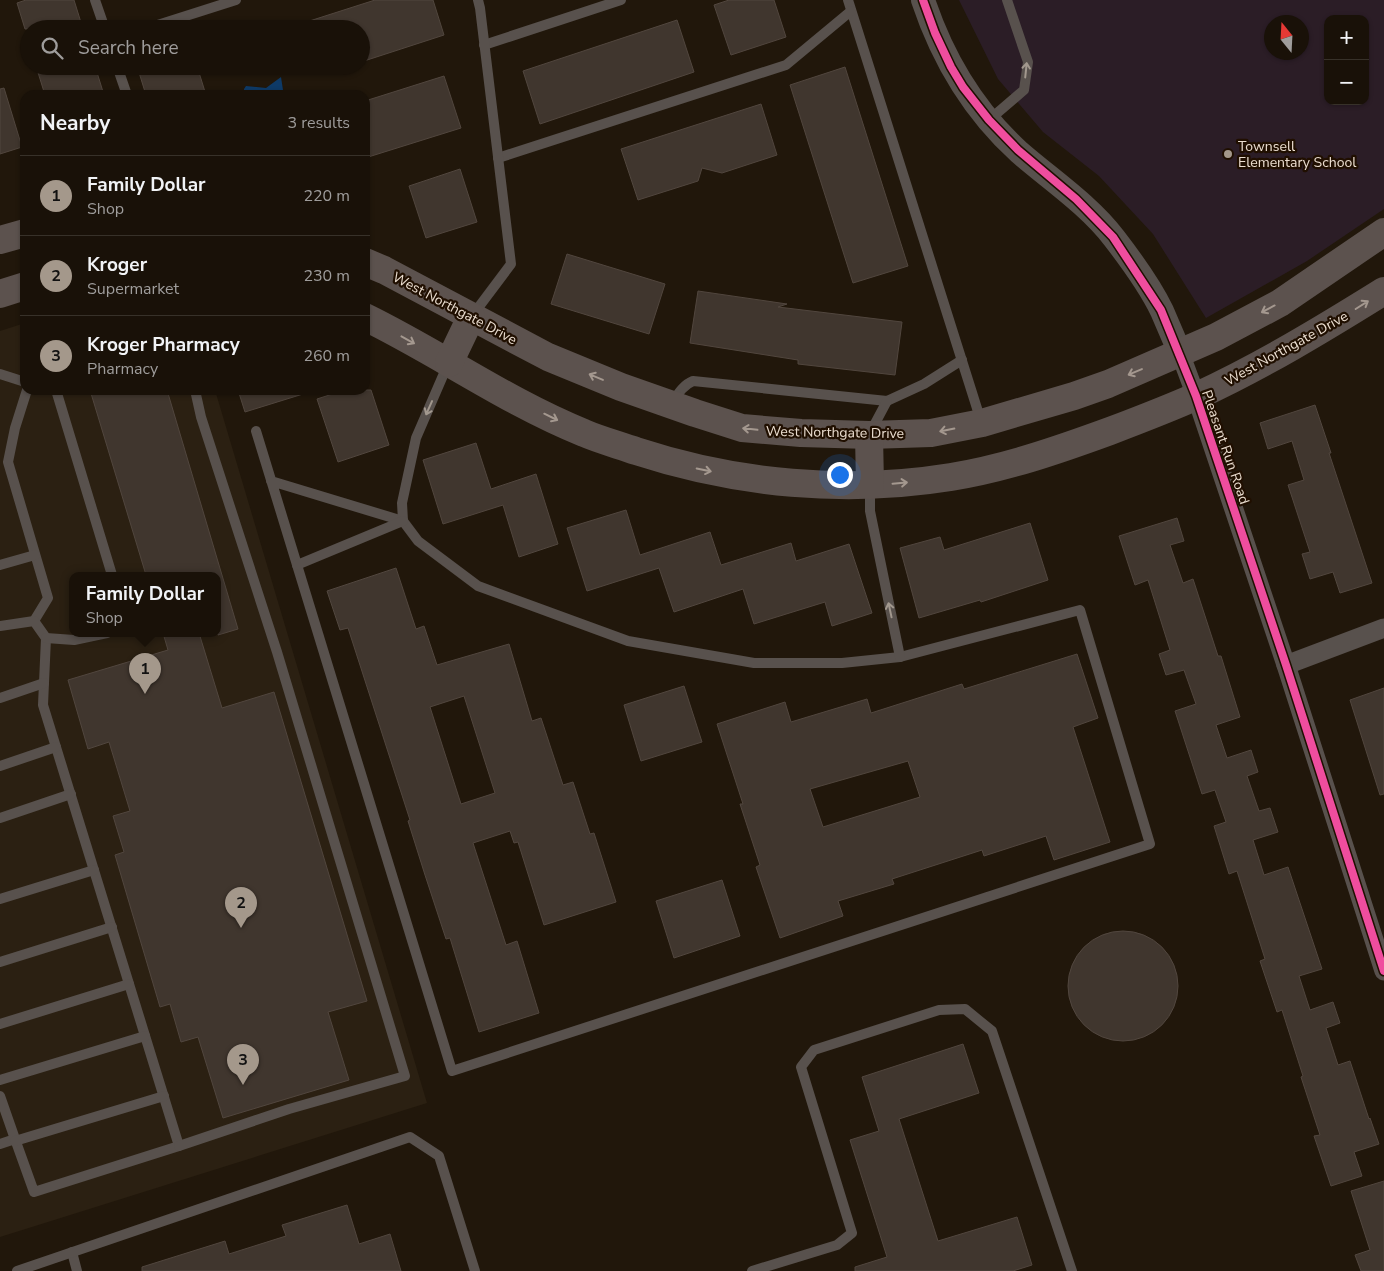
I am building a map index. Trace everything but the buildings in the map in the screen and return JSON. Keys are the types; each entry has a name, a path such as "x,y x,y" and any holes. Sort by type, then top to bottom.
{"main road":[{"name":"West Northgate Drive","path":"370,264 548,357 671,405 742,428 801,433 869,435 931,432 982,423 1108,384 1216,337 1280,303 1384,232"},
{"path":"0,240 20,234"},
{"path":"0,294 20,288"},
{"name":"West Northgate Drive","path":"370,320 516,400 584,434 675,464 734,476 836,486 922,481 994,468 1078,443 1196,396 1328,326 1384,291"},
{"path":"449,364 472,317"},
{"path":"869,435 870,485"}],"street":[{"name":"Pleasant Run Road","path":"923,0 935,33 952,67 963,86 989,120 1018,150 1076,199 1114,237 1161,310 1196,396 1286,665 1384,971"},
{"path":"1286,665 1384,628"}],"lane":[{"path":"95,0 102,20"},
{"path":"173,20 236,0"},
{"path":"472,317 511,264 478,0"},
{"path":"484,45 621,0"},
{"path":"848,0 982,423"},
{"path":"989,120 1024,90 1028,62 1007,0"},
{"path":"498,158 786,65 852,11"},
{"path":"120,75 125,90"},
{"path":"671,405 681,389 693,381 887,401 924,384 962,360"},
{"path":"256,431 452,1071 1150,844 1080,610 900,657 842,663 754,662 628,641 478,586 418,541 403,521 402,503 416,438 449,364"},
{"path":"0,374 20,380"},
{"path":"25,395 15,428 8,462 48,598 34,621"},
{"path":"58,395 111,572"},
{"path":"0,1096 34,1192 288,1109 405,1076 276,652 201,416 196,395"},
{"path":"869,435 887,401"},
{"path":"271,480 403,521"},
{"path":"870,485 870,510 900,657"},
{"path":"297,565 403,521"},
{"path":"0,566 35,555"},
{"path":"0,626 34,621"},
{"path":"34,621 46,638 43,705 179,1146"},
{"path":"46,638 74,640 88,637"},
{"path":"0,698 44,683"},
{"path":"0,766 56,748"},
{"path":"0,818 70,794"},
{"path":"0,899 94,870"},
{"path":"0,962 112,928"},
{"path":"0,1024 129,984"},
{"path":"752,1271 837,1245 852,1233 801,1066 814,1050 939,1010 965,1009 992,1030 1072,1271"},
{"path":"0,1080 145,1036"},
{"path":"0,1144 164,1096"},
{"path":"17,1271 410,1137 439,1156 475,1271"},
{"path":"72,1252 77,1271"}],"shaded area":[{"name":"Townsell Elementary School","path":"959,0 1384,0 1384,209 1307,261 1206,318 1153,234 1099,176 1043,132 998,79"},
{"path":"20,325 20,395 216,395 427,1103 0,1237 0,331"}],"water":[{"path":"281,77 283,90 244,90 246,86 266,88"}],"cycle path":[{"path":"923,0 935,33 963,87 989,120 1018,150 1076,199 1113,237 1161,310 1196,396 1286,665 1384,971"}],"place":[{"name":"Townsell Elementary School","path":"1228,154"},
{"name":"Family Dollar","path":"145,694"},
{"name":"Kroger","path":"241,928"},
{"name":"Kroger Pharmacy","path":"243,1085"}]}
